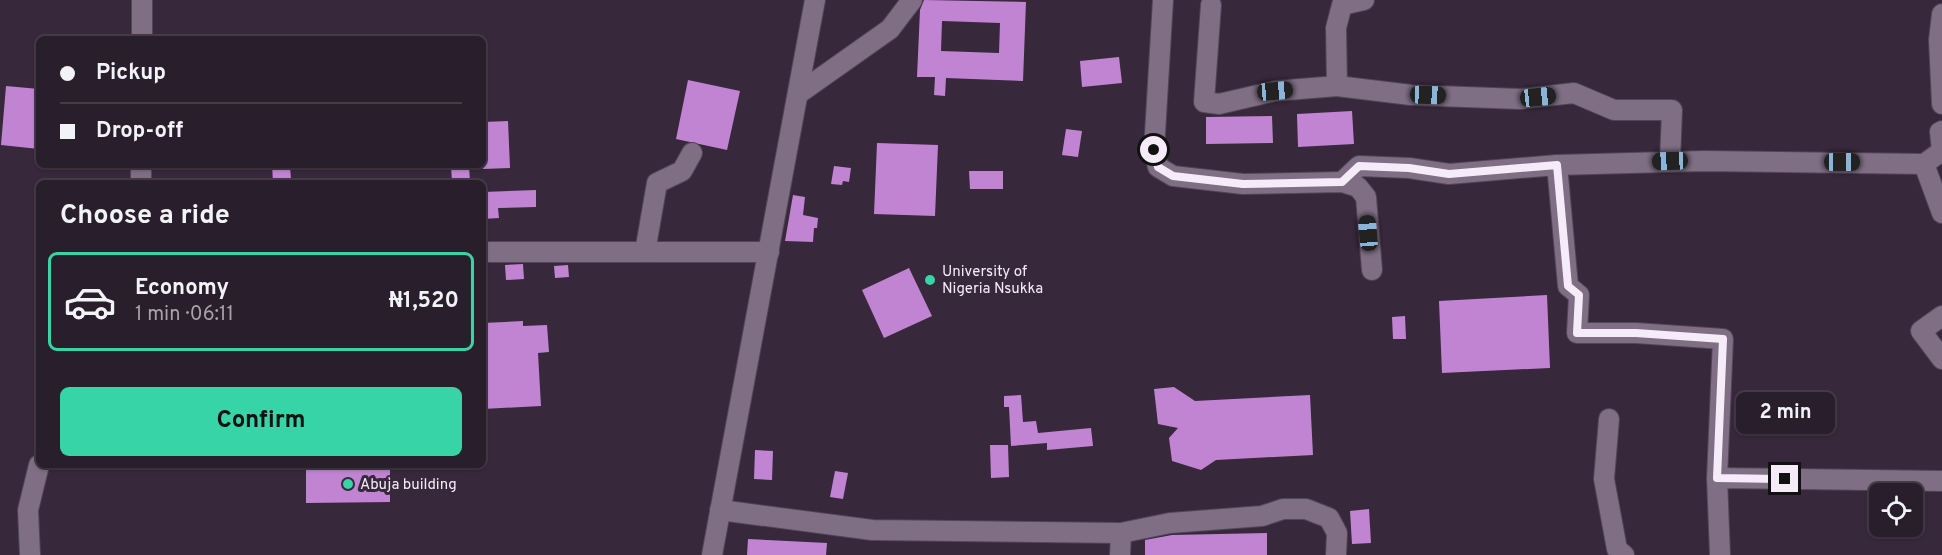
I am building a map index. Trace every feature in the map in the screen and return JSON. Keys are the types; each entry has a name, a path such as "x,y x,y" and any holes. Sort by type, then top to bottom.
{"street":[{"path":"142,0 142,36"},
{"path":"712,555 815,0"},
{"path":"798,94 890,29 912,0"},
{"path":"1163,0 1154,150 1158,167 1173,176 1243,184 1342,182 1358,187 1366,197 1372,270"},
{"path":"1337,86 1336,28 1342,5 1365,0"},
{"path":"1211,5 1204,102 1219,104 1275,91 1337,86 1411,95 1520,99 1574,93 1614,110 1672,110 1670,161"},
{"path":"1942,15 1939,40 1942,104"},
{"path":"1342,182 1359,166 1409,168 1449,174 1557,165 1670,161 1924,164 1942,152 1940,132 1942,131"},
{"path":"645,252 657,183 682,171 692,153"},
{"path":"1924,164 1942,213"},
{"path":"1557,165 1568,286 1579,295 1577,333 1636,333 1723,339 1717,478 1720,555"},
{"path":"486,252 769,252"},
{"path":"1942,316 1921,331 1942,359"},
{"path":"1609,419 1604,479 1617,549 1624,555"},
{"path":"30,555 28,510 38,468"},
{"path":"1717,478 1942,481"},
{"path":"720,510 872,531 1120,533 1170,522 1262,516 1283,509 1306,509 1329,518 1337,532 1336,555"},
{"path":"1120,533 1120,555"}],"building":[{"path":"924,0 1026,2 1023,81 946,78 945,96 934,95 935,77 917,77 920,10","holes":["942,21 1000,23 999,53 941,51"]},
{"path":"1119,57 1122,83 1082,87 1080,61"},
{"path":"688,80 740,91 727,150 676,139"},
{"path":"6,86 36,89 36,149 1,145"},
{"path":"1352,111 1354,144 1298,147 1297,114"},
{"path":"1272,116 1273,143 1206,144 1206,117"},
{"path":"508,121 510,168 483,169 486,168 486,122"},
{"path":"1066,129 1082,131 1078,157 1062,155"},
{"path":"877,143 938,145 935,216 874,214"},
{"path":"834,166 851,168 849,182 843,181 842,185 831,184"},
{"path":"272,168 290,168 291,180 273,180"},
{"path":"451,168 469,168 470,180 452,180"},
{"path":"969,171 1003,171 1003,189 970,189"},
{"path":"536,190 536,207 498,208 499,218 486,219 486,192"},
{"path":"793,195 805,197 803,215 818,218 817,228 814,228 813,242 785,241"},
{"path":"523,264 524,279 506,280 505,265"},
{"path":"568,265 569,277 555,278 554,266"},
{"path":"909,268 932,316 884,338 862,290"},
{"path":"1547,295 1550,368 1442,373 1439,301"},
{"path":"1405,316 1406,339 1393,339 1392,317"},
{"path":"523,321 523,326 547,325 549,352 538,353 541,406 486,409 486,323"},
{"path":"1174,387 1195,401 1310,395 1313,455 1216,460 1201,470 1172,461 1169,438 1178,428 1158,424 1154,389"},
{"path":"1021,395 1023,422 1036,421 1038,433 1091,428 1093,446 1047,450 1047,443 1011,446 1009,407 1004,407 1004,396"},
{"path":"990,445 1008,445 1009,477 991,478"},
{"path":"755,450 773,451 772,480 754,479"},
{"name":"Abuja building","path":"306,468 390,468 390,502 306,503"},
{"path":"835,471 848,473 843,499 830,497"},
{"path":"1369,509 1371,543 1352,544 1350,511"},
{"path":"1267,533 1267,555 1145,555 1145,540 1172,535"},
{"path":"748,539 827,543 826,555 747,555"}],"place":[{"name":"University of Nigeria Nsukka","path":"930,280"},
{"name":"Abuja building","path":"348,484"}],"route":[{"path":"1154,150 1158,167 1173,176 1243,184 1342,182 1359,166 1409,168 1449,174 1557,165 1568,286 1579,295 1577,333 1636,333 1723,339 1717,478 1785,479"}]}
